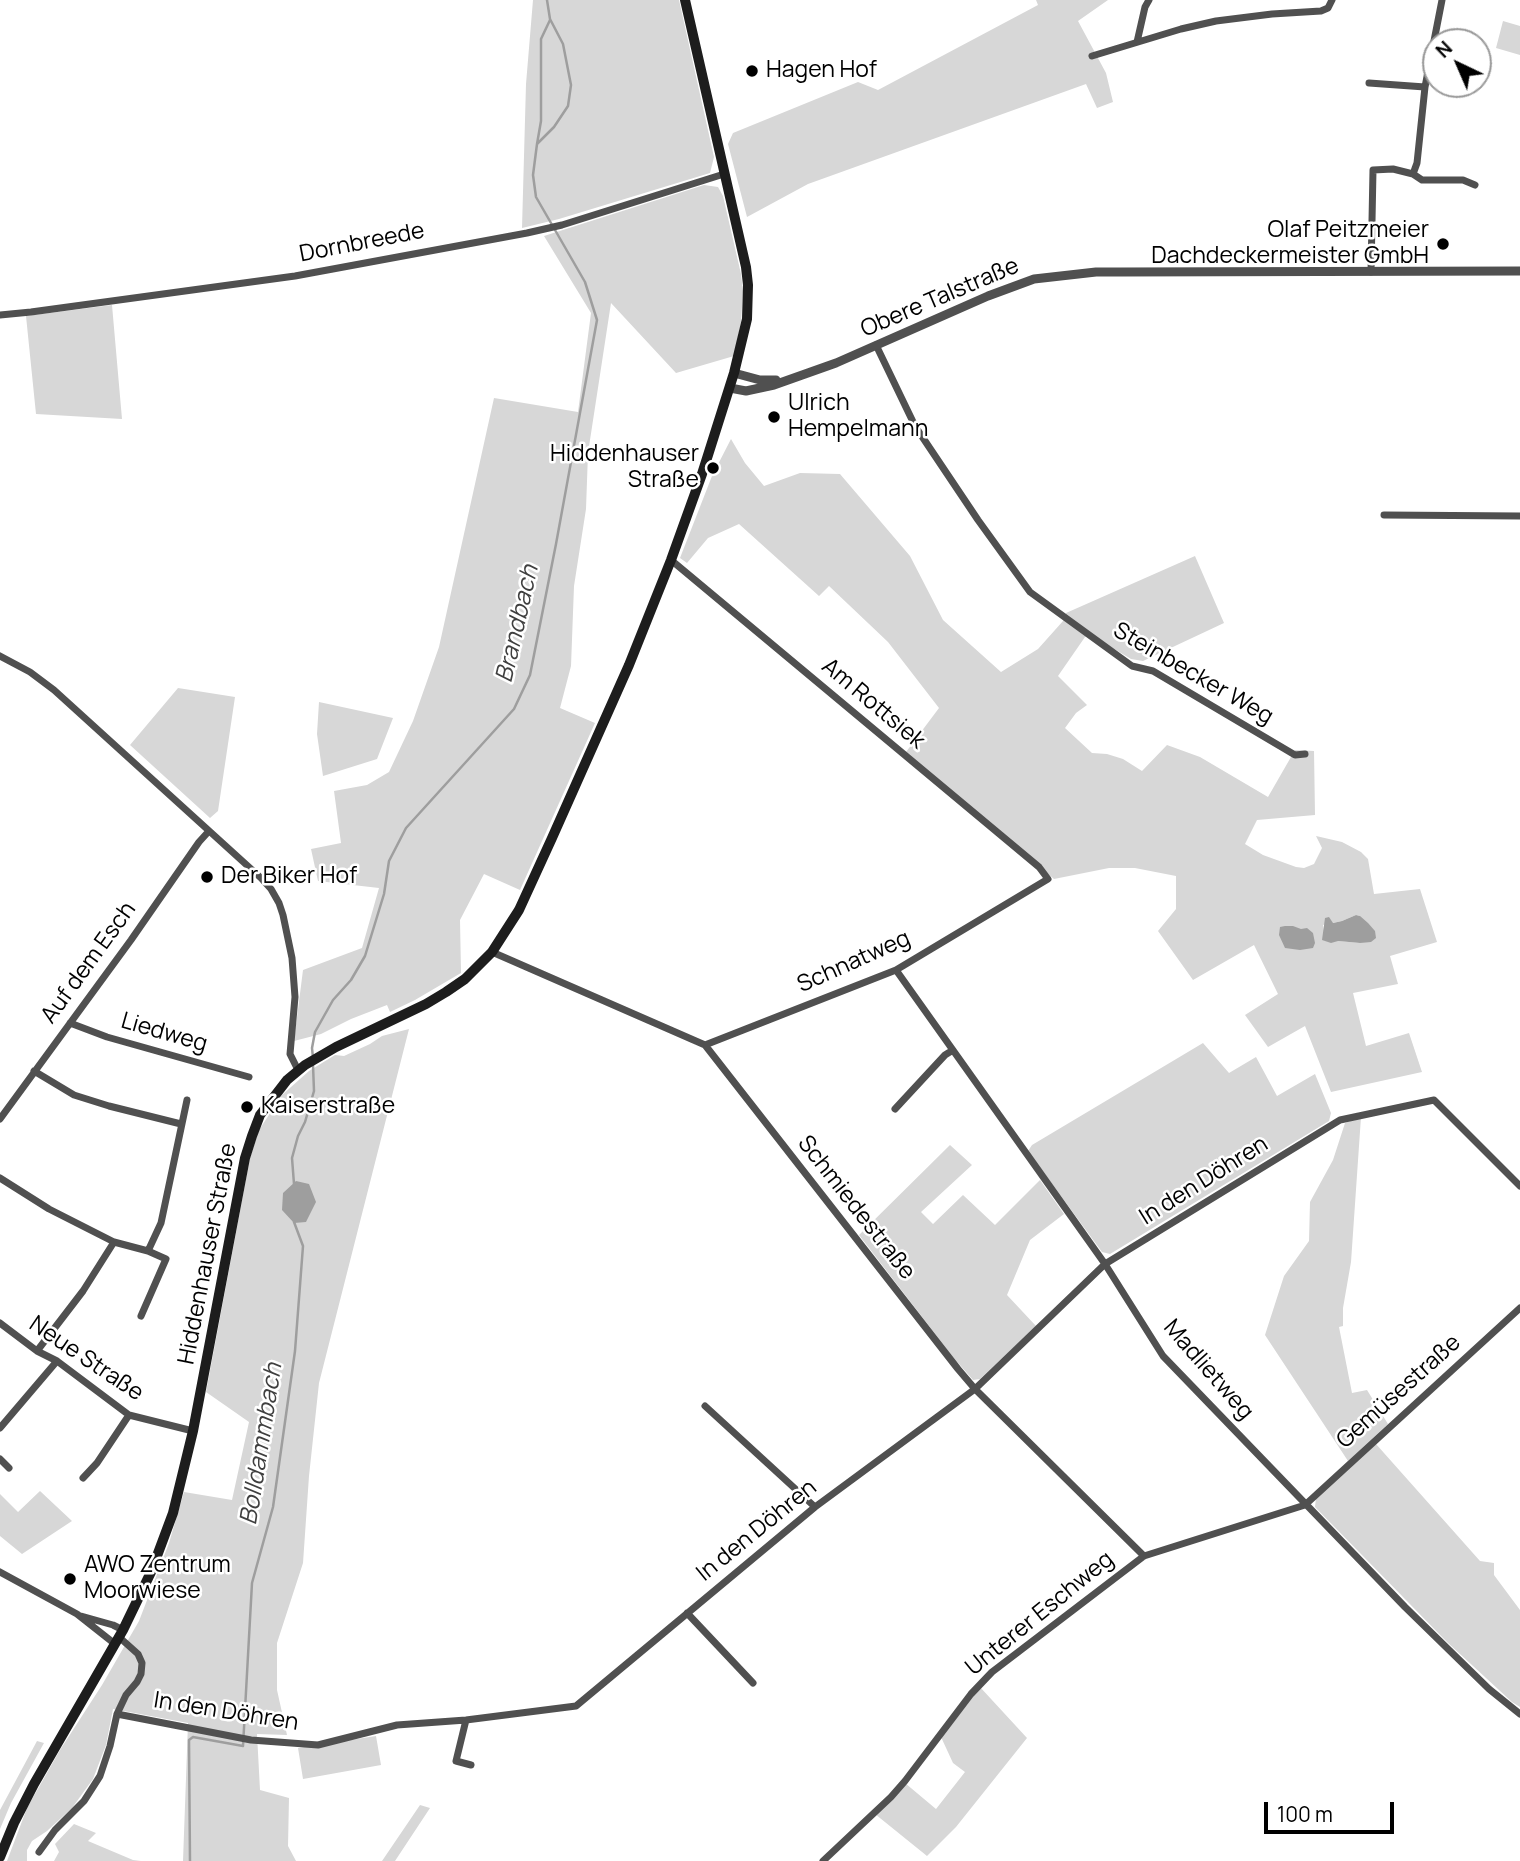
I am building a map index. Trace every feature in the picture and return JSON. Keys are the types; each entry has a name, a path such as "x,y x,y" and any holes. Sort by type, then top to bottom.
{"main road":[{"name":"Hiddenhauser Straße","path":"0,1857 34,1784 119,1637 152,1572 173,1513 193,1431 248,1147 255,1125 278,1091 302,1067 446,992 465,979 492,952 519,910 547,850 629,665 671,560 730,388 747,319 748,285 685,0"}],"street":[{"path":"1137,42 1149,0"},
{"path":"1437,28 1442,0"},
{"path":"1092,56 1216,21 1272,14 1321,12 1330,4"},
{"path":"1369,83 1422,87"},
{"path":"1413,174 1417,163 1424,98"},
{"path":"1371,272 1373,170 1393,169 1413,174 1422,180 1463,180 1475,184"},
{"name":"Dornbreede","path":"0,315 295,276 527,233 562,225 724,174"},
{"name":"Obere Talstraße","path":"730,388 746,391 774,385 836,363 988,296 1034,279 1096,272 1520,271"},
{"name":"Steinbecker Weg","path":"876,345 915,426 1030,592 1132,666 1153,671 1295,755 1305,754"},
{"name":"Obere Talstraße","path":"734,373 773,381 799,376"},
{"path":"1384,515 1520,516"},
{"name":"Am Rottsiek","path":"671,560 1039,867 1048,879"},
{"path":"0,656 30,672 54,690 271,889 279,903 292,958 295,997 290,1054 302,1067"},
{"name":"Auf dem Esch","path":"0,1119 209,831"},
{"name":"Schnatweg","path":"705,1045 896,970 1048,879"},
{"name":"Schmiedestraße","path":"492,952 705,1045 975,1389 1144,1556"},
{"name":"Madlietweg","path":"896,970 1105,1264 1163,1356 1405,1607 1489,1689 1520,1714"},
{"name":"Liedweg","path":"70,1023 107,1037 249,1077"},
{"path":"895,1109 953,1050"},
{"path":"34,1071 74,1095 181,1124"},
{"path":"148,1251 161,1223 187,1100"},
{"name":"In den Döhren","path":"119,1637 138,1654 142,1663 141,1674 117,1714 233,1737 318,1745 397,1725 466,1720 576,1706 815,1507 975,1389 1105,1264 1340,1120 1434,1100 1520,1186"},
{"path":"0,1178 49,1209 114,1242 166,1259 141,1316"},
{"path":"37,1351 83,1291 114,1242"},
{"name":"Gemüsestraße","path":"1305,1505 1520,1308"},
{"name":"Neue Straße","path":"0,1323 129,1415 193,1431"},
{"path":"0,1428 57,1362"},
{"path":"705,1406 815,1507"},
{"path":"83,1478 97,1463 129,1415"},
{"path":"0,1460 9,1468"},
{"name":"Unterer Eschweg","path":"823,1861 891,1797 981,1682 1144,1556 1305,1505"},
{"path":"0,1572 119,1637"},
{"path":"687,1613 753,1683"},
{"path":"77,1614 113,1625 119,1637"},
{"path":"38,1852 55,1830 84,1801 100,1776 117,1714"},
{"path":"466,1720 456,1761 471,1765"}],"shaded area":[{"path":"533,0 679,0 714,157 710,173 522,228 526,84"},
{"path":"1036,0 1108,0 1078,21 1106,73 1113,102 1097,108 1086,84 808,184 747,217 728,144 733,133 858,82 878,90 1038,5"},
{"path":"1503,21 1520,26 1520,55 1496,48"},
{"path":"704,185 718,187 723,196 741,274 741,322 734,356 676,373 611,303 588,453 586,509 574,586 571,666 560,708 595,723 520,890 484,874 460,920 461,973 390,1012 387,1005 321,1034 294,1041 303,970 362,948 379,888 318,881 311,849 341,843 334,791 367,785 389,772 413,721 439,647 494,398 578,412 591,313 544,236"},
{"path":"112,305 122,419 36,414 26,316"},
{"path":"731,439 745,463 764,486 800,473 840,474 910,556 943,620 1001,672 1038,649 1063,621 1066,613 1195,556 1224,623 1143,661 1131,659 1091,635 1085,637 1058,676 1087,705 1076,713 1065,728 1092,753 1123,759 1142,771 1167,745 1200,757 1268,797 1295,750 1314,751 1315,815 1257,820 1245,844 1263,855 1304,868 1314,864 1322,848 1316,836 1342,842 1368,859 1374,894 1420,889 1437,942 1390,956 1398,984 1353,993 1366,1046 1409,1033 1422,1072 1331,1092 1305,1026 1268,1047 1245,1015 1278,994 1254,945 1193,980 1158,931 1176,909 1176,876 1135,868 1109,868 1054,879 906,752 939,708 888,642 829,586 819,596 739,524 708,538 687,563 680,558 712,476","holes":["1360,916 1360,943 1338,941 1324,931 1323,925"]},
{"path":"178,688 235,697 218,811 210,818 130,745"},
{"path":"319,702 393,718 377,759 323,776 317,734"},
{"path":"1356,915 1375,931 1376,938 1371,942 1331,943 1322,940 1325,918 1329,917 1333,923"},
{"path":"1280,927 1307,928 1313,933 1313,948 1285,948 1279,935"},
{"path":"409,1029 319,1383 303,1563 277,1643 277,1690 287,1735 257,1734 260,1790 289,1798 288,1846 296,1861 183,1861 188,1723 113,1709 106,1745 93,1779 72,1808 32,1841 27,1850 27,1861 7,1861 27,1808 139,1621 169,1543 184,1492 232,1500 249,1422 206,1392 250,1158 259,1130 282,1095 309,1071 335,1055 344,1056 382,1036"},
{"path":"1203,1043 1229,1073 1256,1057 1277,1096 1315,1074 1331,1113 1329,1121 1110,1254 1102,1252 1028,1151 1032,1145"},
{"path":"1361,1117 1351,1262 1343,1308 1343,1326 1339,1327 1352,1393 1367,1390 1388,1424 1348,1461 1265,1335 1284,1276 1309,1241 1310,1202 1333,1160 1345,1123"},
{"path":"950,1145 972,1165 921,1212 933,1224 963,1195 995,1225 1040,1180 1064,1214 1030,1240 1007,1295 1036,1326 980,1379 973,1380 859,1235"},
{"path":"296,1181 309,1184 316,1202 306,1222 294,1223 282,1210 283,1193"},
{"path":"1376,1444 1480,1561 1494,1563 1494,1575 1520,1610 1520,1707 1447,1642 1315,1507 1316,1498"},
{"path":"40,1491 72,1521 22,1554 0,1536 0,1494 18,1512"},
{"path":"980,1687 1027,1738 956,1827 927,1856 875,1814 905,1783 936,1809 965,1772 953,1763 941,1737"},
{"path":"376,1736 381,1765 303,1779 298,1748"},
{"path":"37,1741 44,1743 0,1829 0,1810"},
{"path":"420,1805 430,1808 395,1861 382,1861"},
{"path":"74,1824 96,1833 88,1841 141,1861 54,1861 59,1852 55,1844"}],"waterway":[{"name":"Brandbach","path":"313,1058 315,1032 333,1000 351,980 365,956 384,894 389,861 406,828 514,709 530,675 597,320 585,282 536,197 533,175 537,144 554,127 568,106 571,85 563,44 550,19 547,0"},
{"path":"537,144 541,121 541,39 550,20"},
{"name":"Brandbach","path":"294,1184 292,1158 314,1091 313,1065"},
{"name":"Bolldammbach","path":"190,1861 189,1740 193,1737 243,1746 252,1583 273,1507 295,1351 303,1246 294,1222"}],"place":[{"name":"Hagen Hof","path":"752,71"},
{"name":"Olaf Peitzmeier Dachdeckermeister GmbH","path":"1443,244"},
{"name":"Ulrich Hempelmann","path":"774,417"},
{"name":"Hiddenhauser Straße","path":"713,468"},
{"name":"Der Biker Hof","path":"207,877"},
{"name":"Kaiserstraße","path":"247,1107"},
{"name":"AWO Zentrum Moorwiese","path":"70,1579"}]}
